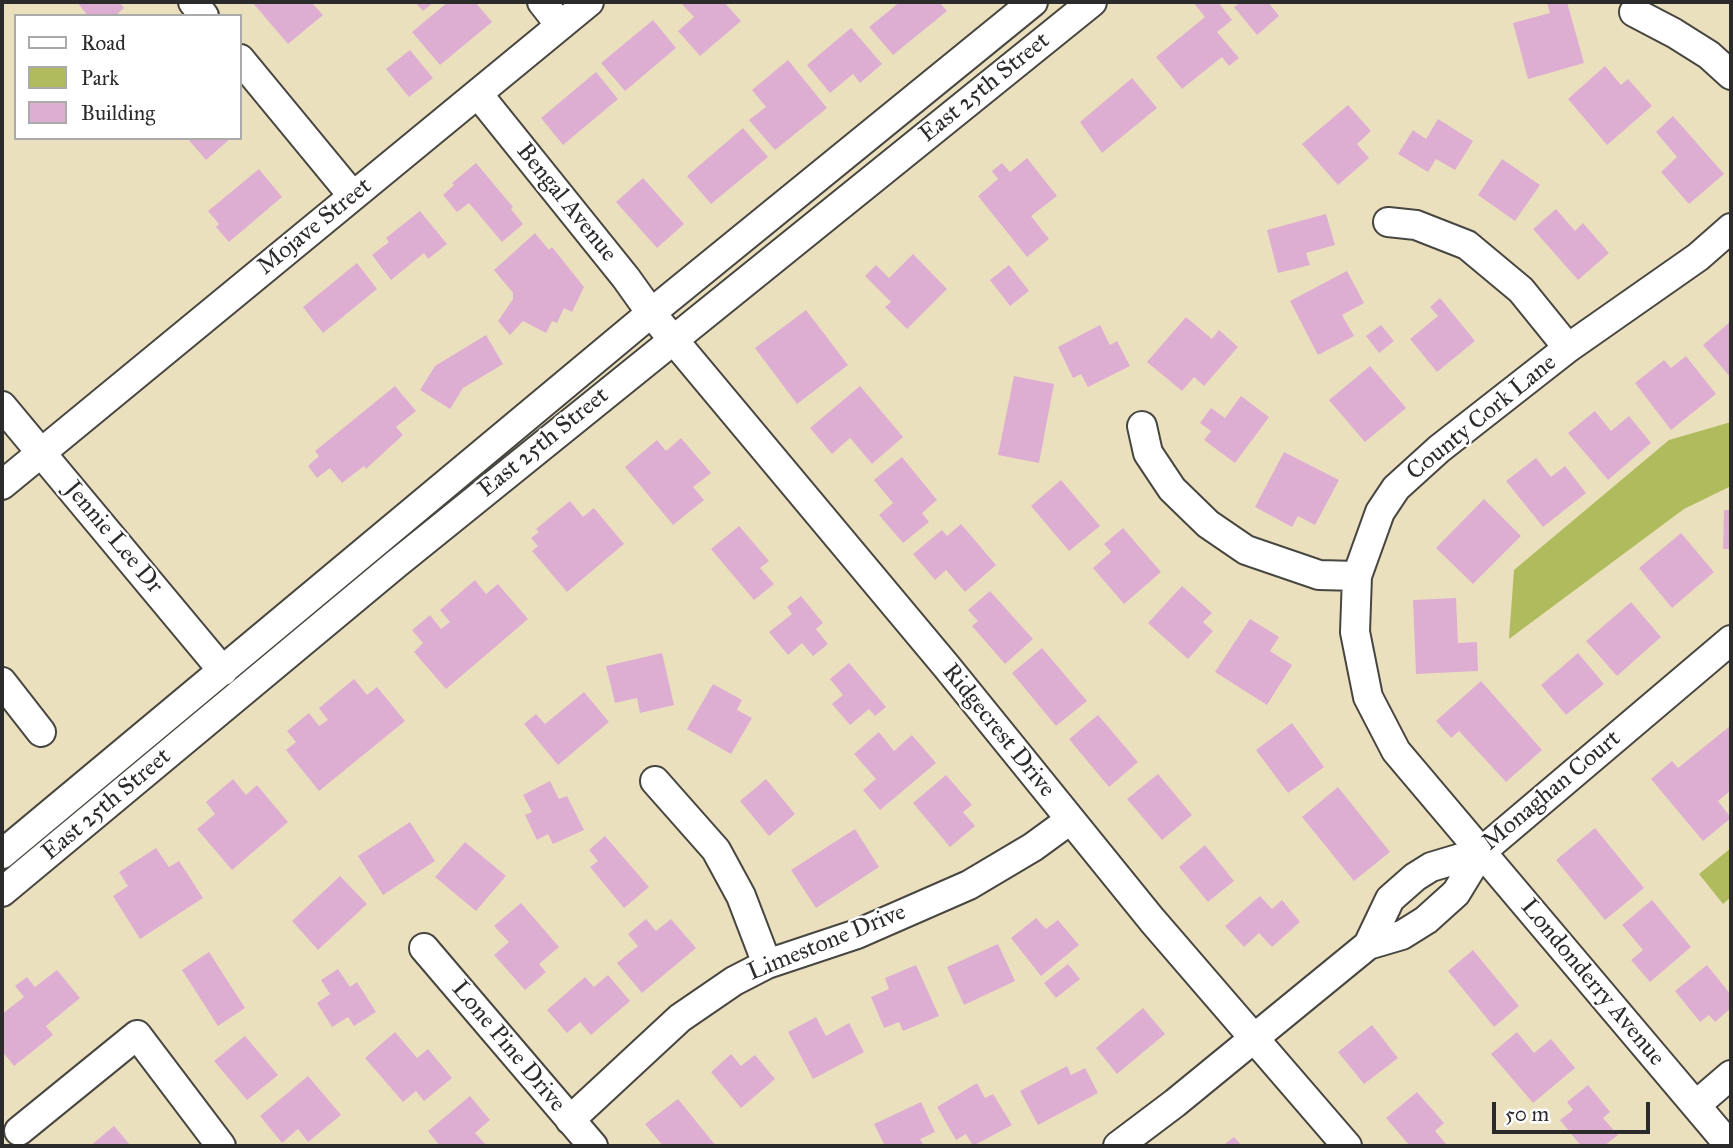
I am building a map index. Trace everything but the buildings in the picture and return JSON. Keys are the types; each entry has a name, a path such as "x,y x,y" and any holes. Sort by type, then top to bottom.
{"street":[{"path":"542,2 561,25"},
{"name":"Mojave Street","path":"2,485 590,2"},
{"name":"East 25th Street","path":"2,855 651,313 1033,2"},
{"name":"East 25th Street","path":"2,892 396,564 1092,2"},
{"path":"1634,12 1709,55 1731,75"},
{"path":"242,61 353,196"},
{"name":"Bengal Avenue","path":"478,94 651,313"},
{"path":"1388,222 1416,225 1467,245 1521,290 1568,348"},
{"name":"County Cork Lane","path":"1481,852 1395,751 1368,697 1355,632 1357,576 1380,512 1396,488 1439,449 1568,348 1698,257 1731,228"},
{"name":"Ridgecrest Drive","path":"651,313 947,667 1152,920 1347,1146"},
{"name":"Jennie Lee Dr","path":"2,406 223,671"},
{"path":"1142,426 1148,453 1171,489 1217,530 1246,551 1319,575 1357,576"},
{"name":"Monaghan Court","path":"1118,1146 1175,1103 1368,945 1390,900 1415,877 1432,867 1481,852 1731,640"},
{"path":"2,682 41,732"},
{"path":"654,781 716,850 741,896 767,964"},
{"name":"Limestone Drive","path":"570,1120 680,1018 734,981 767,964 857,934 969,885 1033,847 1070,820"},
{"path":"1368,945 1402,935 1426,920 1456,893 1481,852"},
{"name":"Londonderry Avenue","path":"1481,852 1730,1146"},
{"name":"Lone Pine Drive","path":"424,948 593,1146"},
{"path":"19,1131 136,1035 222,1146"},
{"path":"1696,1105 1731,1075"}],"green space":[{"path":"1731,422 1731,486 1684,509 1509,639 1514,570 1669,440"},
{"path":"1731,848 1731,897 1723,904 1699,874"}]}
